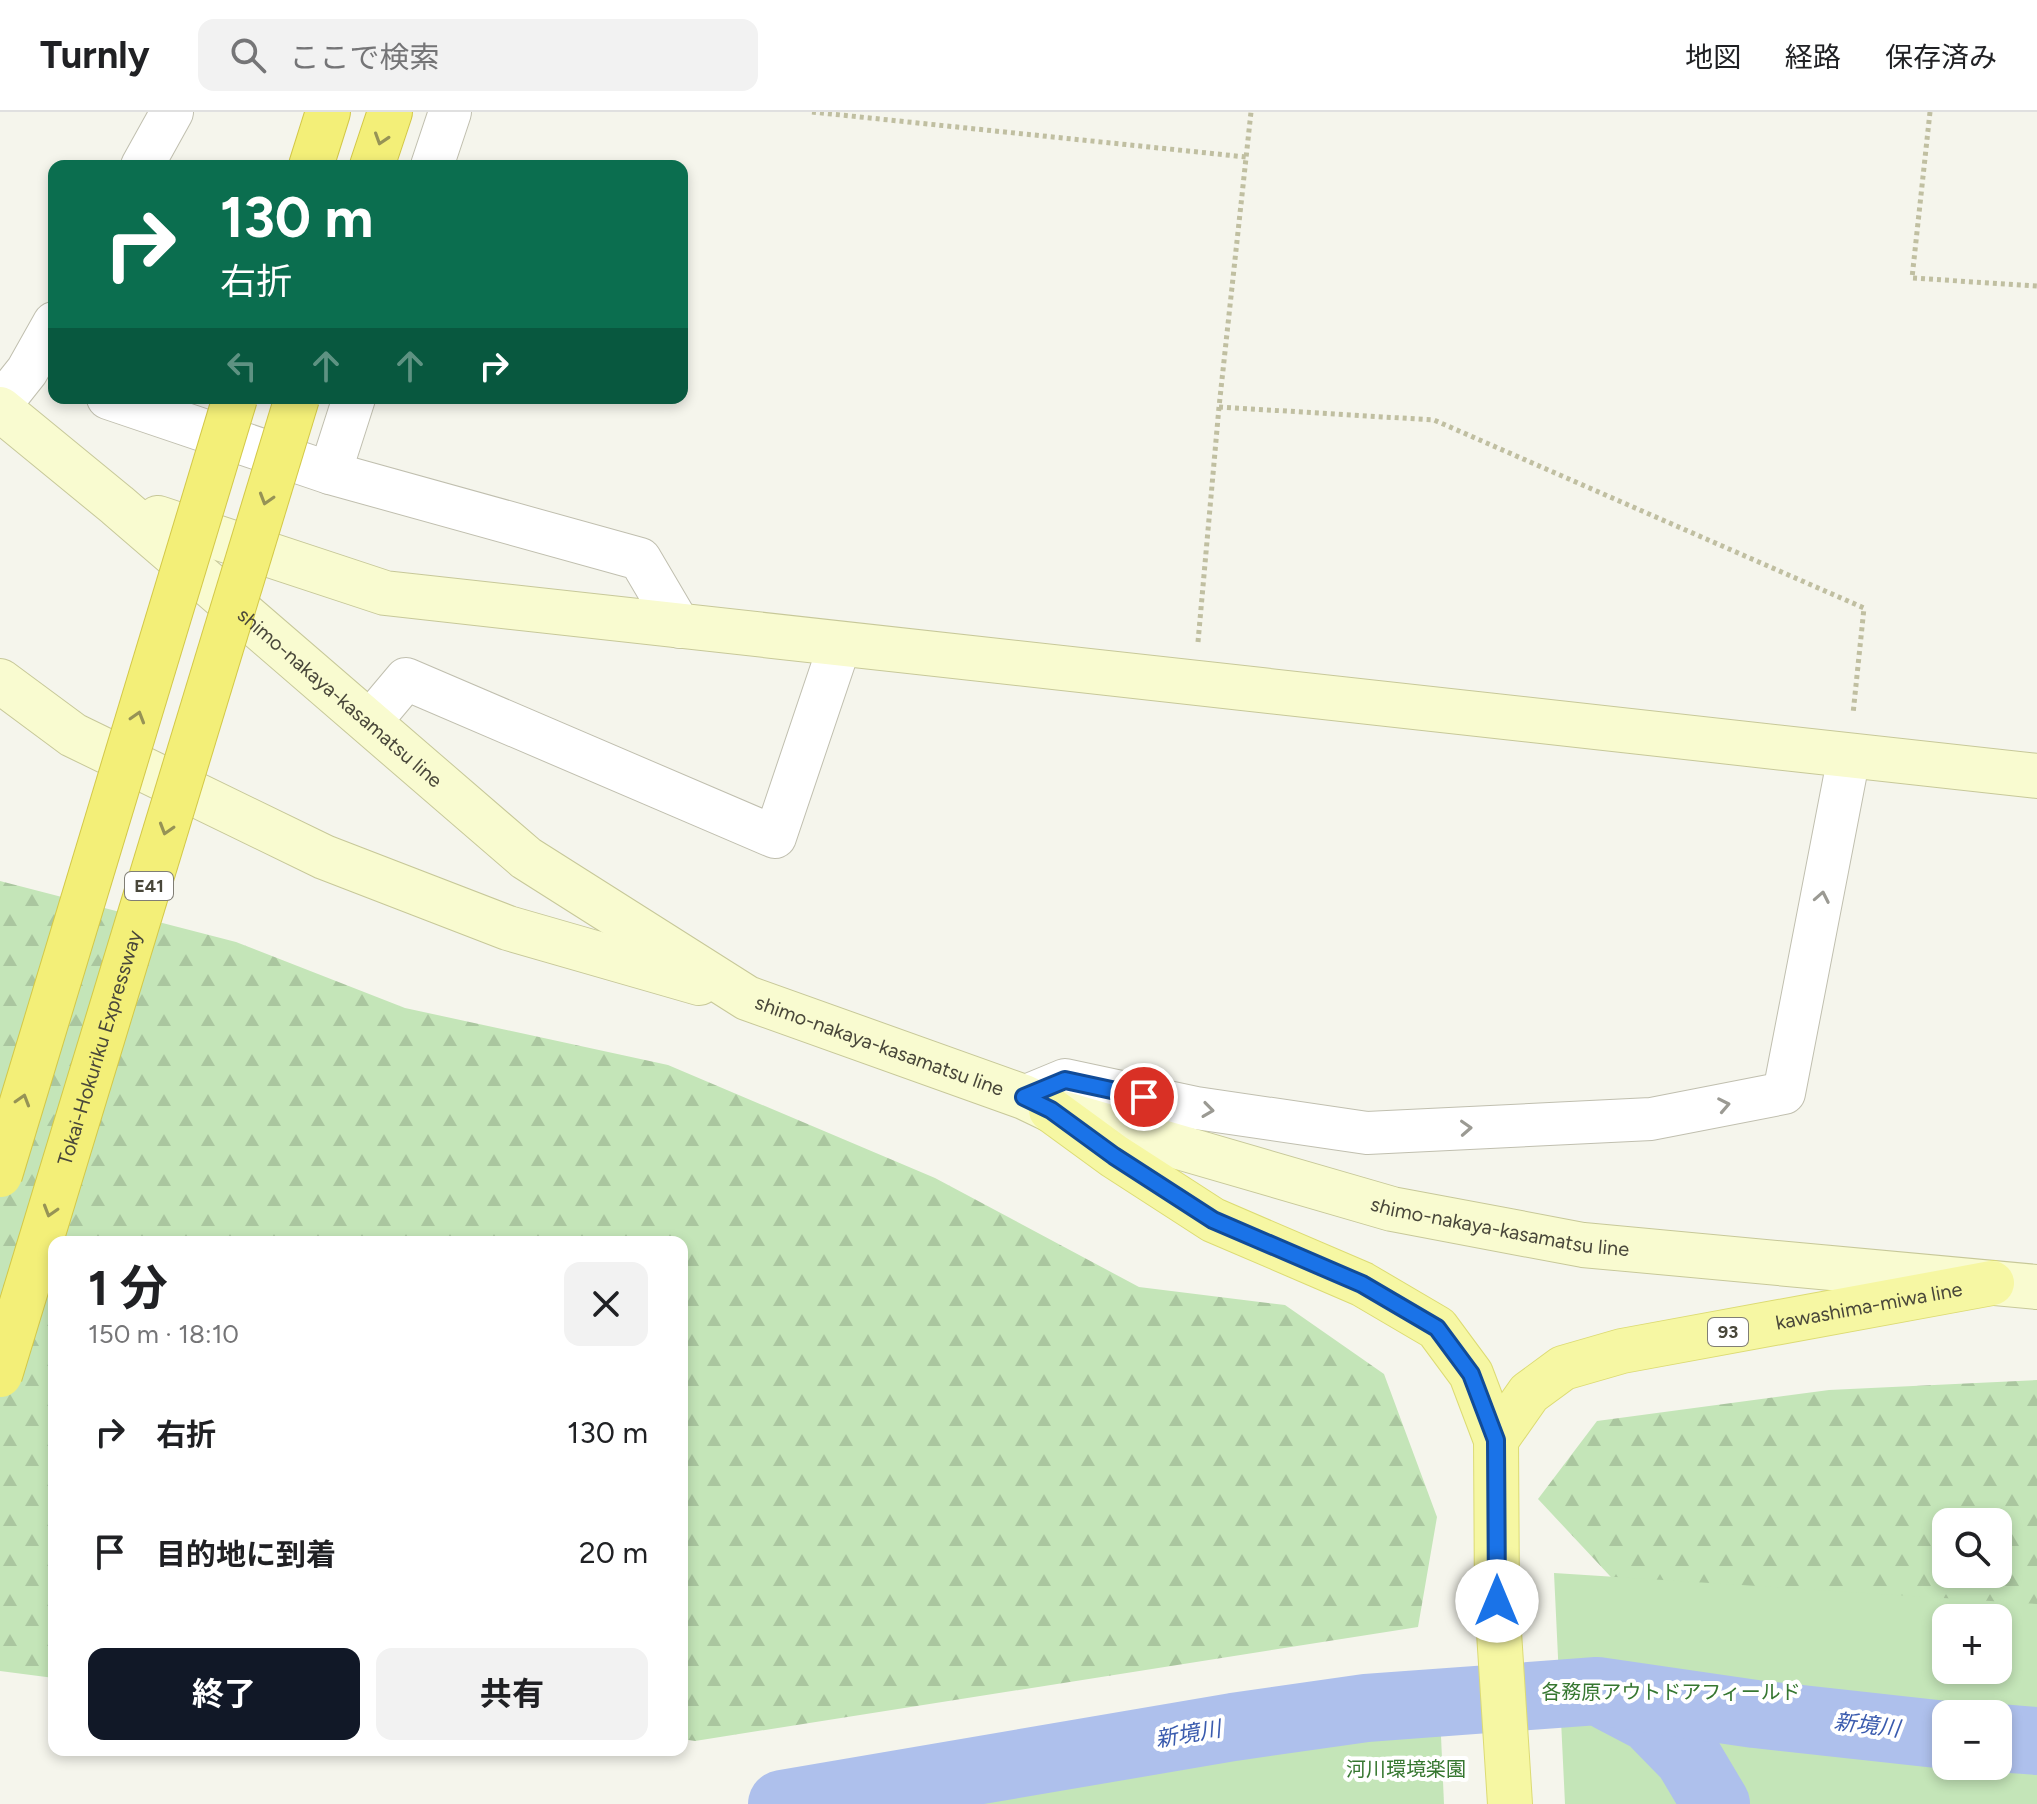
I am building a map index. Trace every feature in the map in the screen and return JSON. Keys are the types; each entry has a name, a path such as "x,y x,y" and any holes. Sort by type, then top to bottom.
{"highway":[{"path":"313,160 328,112"},
{"path":"374,160 390,112"},
{"path":"0,1175 233,404"},
{"name":"Tokai-Hokuriku Expressway","path":"0,1375 295,404"}],"main road":[{"path":"1038,1104 1213,1220 1362,1284 1437,1328 1471,1374 1496,1440 1497,1601 1509,1794"},
{"name":"kawashima-miwa line","path":"1496,1440 1529,1393 1563,1368 1622,1351 1992,1283"}],"street":[{"path":"145,160 172,112"},
{"path":"434,160 450,112"},
{"path":"0,407 41,375 48,347"},
{"path":"126,404 330,473 640,559 680,627"},
{"path":"330,473 352,404"},
{"name":"shimo-nakaya-kasamatsu line","path":"0,407 526,858 747,998 1038,1104 1392,1209 1583,1245 2037,1287"},
{"path":"117,505 385,593 2037,776"},
{"path":"369,723 406,679 775,837 840,644"},
{"path":"0,681 73,735 324,857 508,928 747,998"},
{"path":"1038,1104 1065,1080 1196,1108 1367,1133 1651,1119 1784,1093 1849,756"}],"path":[{"path":"812,112 1246,157"},
{"path":"1194,683 1219,407 1251,112"},
{"path":"1930,112 1912,278 2037,286"},
{"path":"1219,407 1434,420 1864,608 1849,756"}],"green space":[{"path":"0,881 236,942 405,1008 668,1065 935,1178 1139,1287 1285,1305 1384,1374 1437,1517 1418,1627 688,1740 688,1236 48,1236 48,1677 0,1671"},
{"path":"2037,1380 2037,1691 1937,1684 2012,1684 2012,1604 1932,1604 1932,1684 1695,1667 1538,1499 1597,1421 1829,1390"},
{"name":"各務原アウトドアフィールド","path":"1554,1573 2037,1604 2037,1804 1565,1804"},
{"name":"河川環境楽園","path":"1353,1732 1441,1736 1444,1804 915,1804"}],"waterway":[{"name":"新境川","path":"782,1804 1233,1727 1366,1708 1597,1691 1755,1714 1932,1733"},
{"name":"新境川","path":"1609,1697 1651,1719 1688,1757 1716,1804"},
{"name":"新境川","path":"2012,1739 2037,1741"}],"route":[{"path":"1144,1097 1065,1080 1024,1097 1051,1110 1114,1156 1213,1220 1362,1284 1437,1328 1471,1374 1496,1440 1497,1601"}]}
